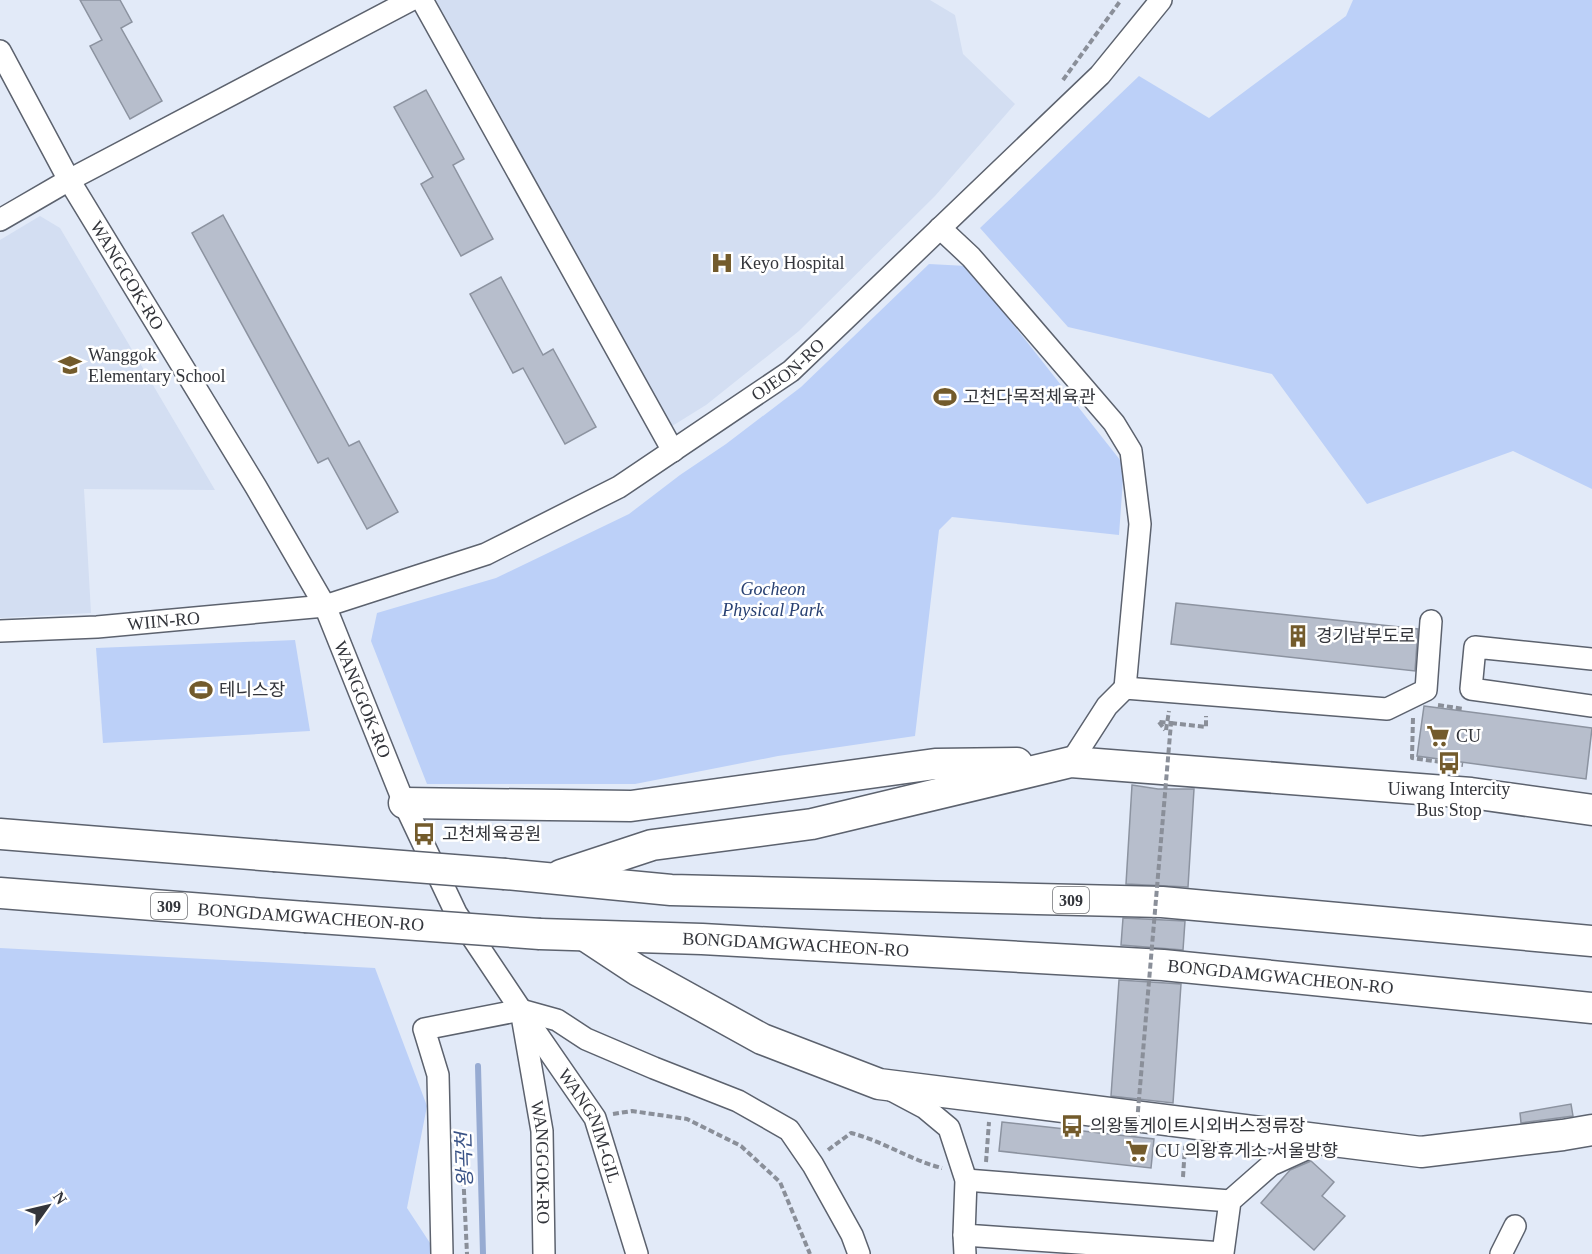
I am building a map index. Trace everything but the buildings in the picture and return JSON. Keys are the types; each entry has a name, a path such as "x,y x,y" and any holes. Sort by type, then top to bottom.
{"highway":[{"path":"549,878 652,845 812,825 1071,762"},
{"path":"404,803 631,806 935,764 1071,762 1471,793 1592,810"},
{"name":"309","path":"13,834 505,874 672,890 1161,902 1592,941"},
{"name":"BONGDAMGWACHEON-RO","path":"0,893 540,934 702,939 1163,965 1592,1008"},
{"path":"587,936 637,970 762,1039 879,1083 1421,1152 1592,1130"}],"street":[{"path":"0,220 69,180 411,0"},
{"path":"422,0 673,451"},
{"name":"OJEON-RO","path":"325,606 486,554 619,487 791,371 1100,75 1161,0"},
{"name":"WANGGOK-RO","path":"0,51 69,180 256,487 325,606 404,803 456,913 521,1010 543,1131 544,1254"},
{"path":"940,228 971,257 1114,423 1131,451 1140,524 1125,688 1107,706 1071,762"},
{"name":"WIIN-RO","path":"0,632 97,627 325,606"},
{"path":"1125,688 1387,709 1426,690 1431,621"},
{"path":"1592,659 1474,647 1471,689 1592,706"},
{"path":"442,1254 438,1075 424,1029 521,1010 556,1020 586,1039 738,1101 789,1130 813,1165 852,1235 859,1254"},
{"name":"WANGNIM-GIL","path":"521,1010 595,1118 637,1254"},
{"path":"879,1083 925,1108 949,1128 966,1180 964,1245 1223,1253 1230,1201 1271,1165 1328,1139"},
{"path":"966,1180 1230,1201"},
{"path":"1501,1254 1515,1226"}],"path":[{"path":"1060,84 1121,0"},
{"path":"1434,704 1469,710"},
{"path":"1412,758 1413,718 1418,710"},
{"path":"1178,712 1168,711 1166,730 1159,722 1171,723 1206,727 1207,716 1197,714"},
{"path":"1131,1134 1136,1134 1171,723"},
{"path":"595,1118 632,1111 687,1119 741,1146 780,1182 810,1254"}],"shaded area":[{"name":"Keyo Hospital","path":"430,0 930,0 955,15 963,54 1015,104 935,196 799,331 706,405 669,428"},
{"name":"Wanggok Elementary School","path":"40,216 60,228 215,490 84,489 91,613 0,618 0,240"}],"green space":[{"path":"1353,0 1592,0 1592,489 1513,451 1367,504 1272,374 1068,327 980,228 1139,76 1209,118 1346,16"},
{"name":"Gocheon Physical Park","path":"929,264 967,266 1124,465 1119,535 952,517 939,530 915,736 778,756 635,784 427,784 371,641 377,613 496,578 629,514 801,387"},
{"name":"테니스장","path":"295,640 310,731 103,743 96,648"},
{"path":"0,948 375,968 427,1106 407,1208 430,1243 430,1254 0,1254"}],"waterway":[{"name":"왕곡천","path":"478,1066 483,1254"}],"place":[{"name":"Keyo Hospital","path":"722,263"},
{"name":"Wanggok Elementary School","path":"70,365"},
{"name":"고천다목적체육관","path":"945,397"},
{"name":"경기남부도로","path":"1298,636"},
{"name":"테니스장","path":"201,690"},
{"name":"CU","path":"1438,736"},
{"name":"Uiwang Intercity Bus Stop","path":"1449,763"},
{"name":"고천체육공원","path":"424,834"},
{"name":"의왕톨게이트시외버스정류장","path":"1072,1126"},
{"name":"CU 의왕휴게소 서울방향","path":"1137,1151"}]}
